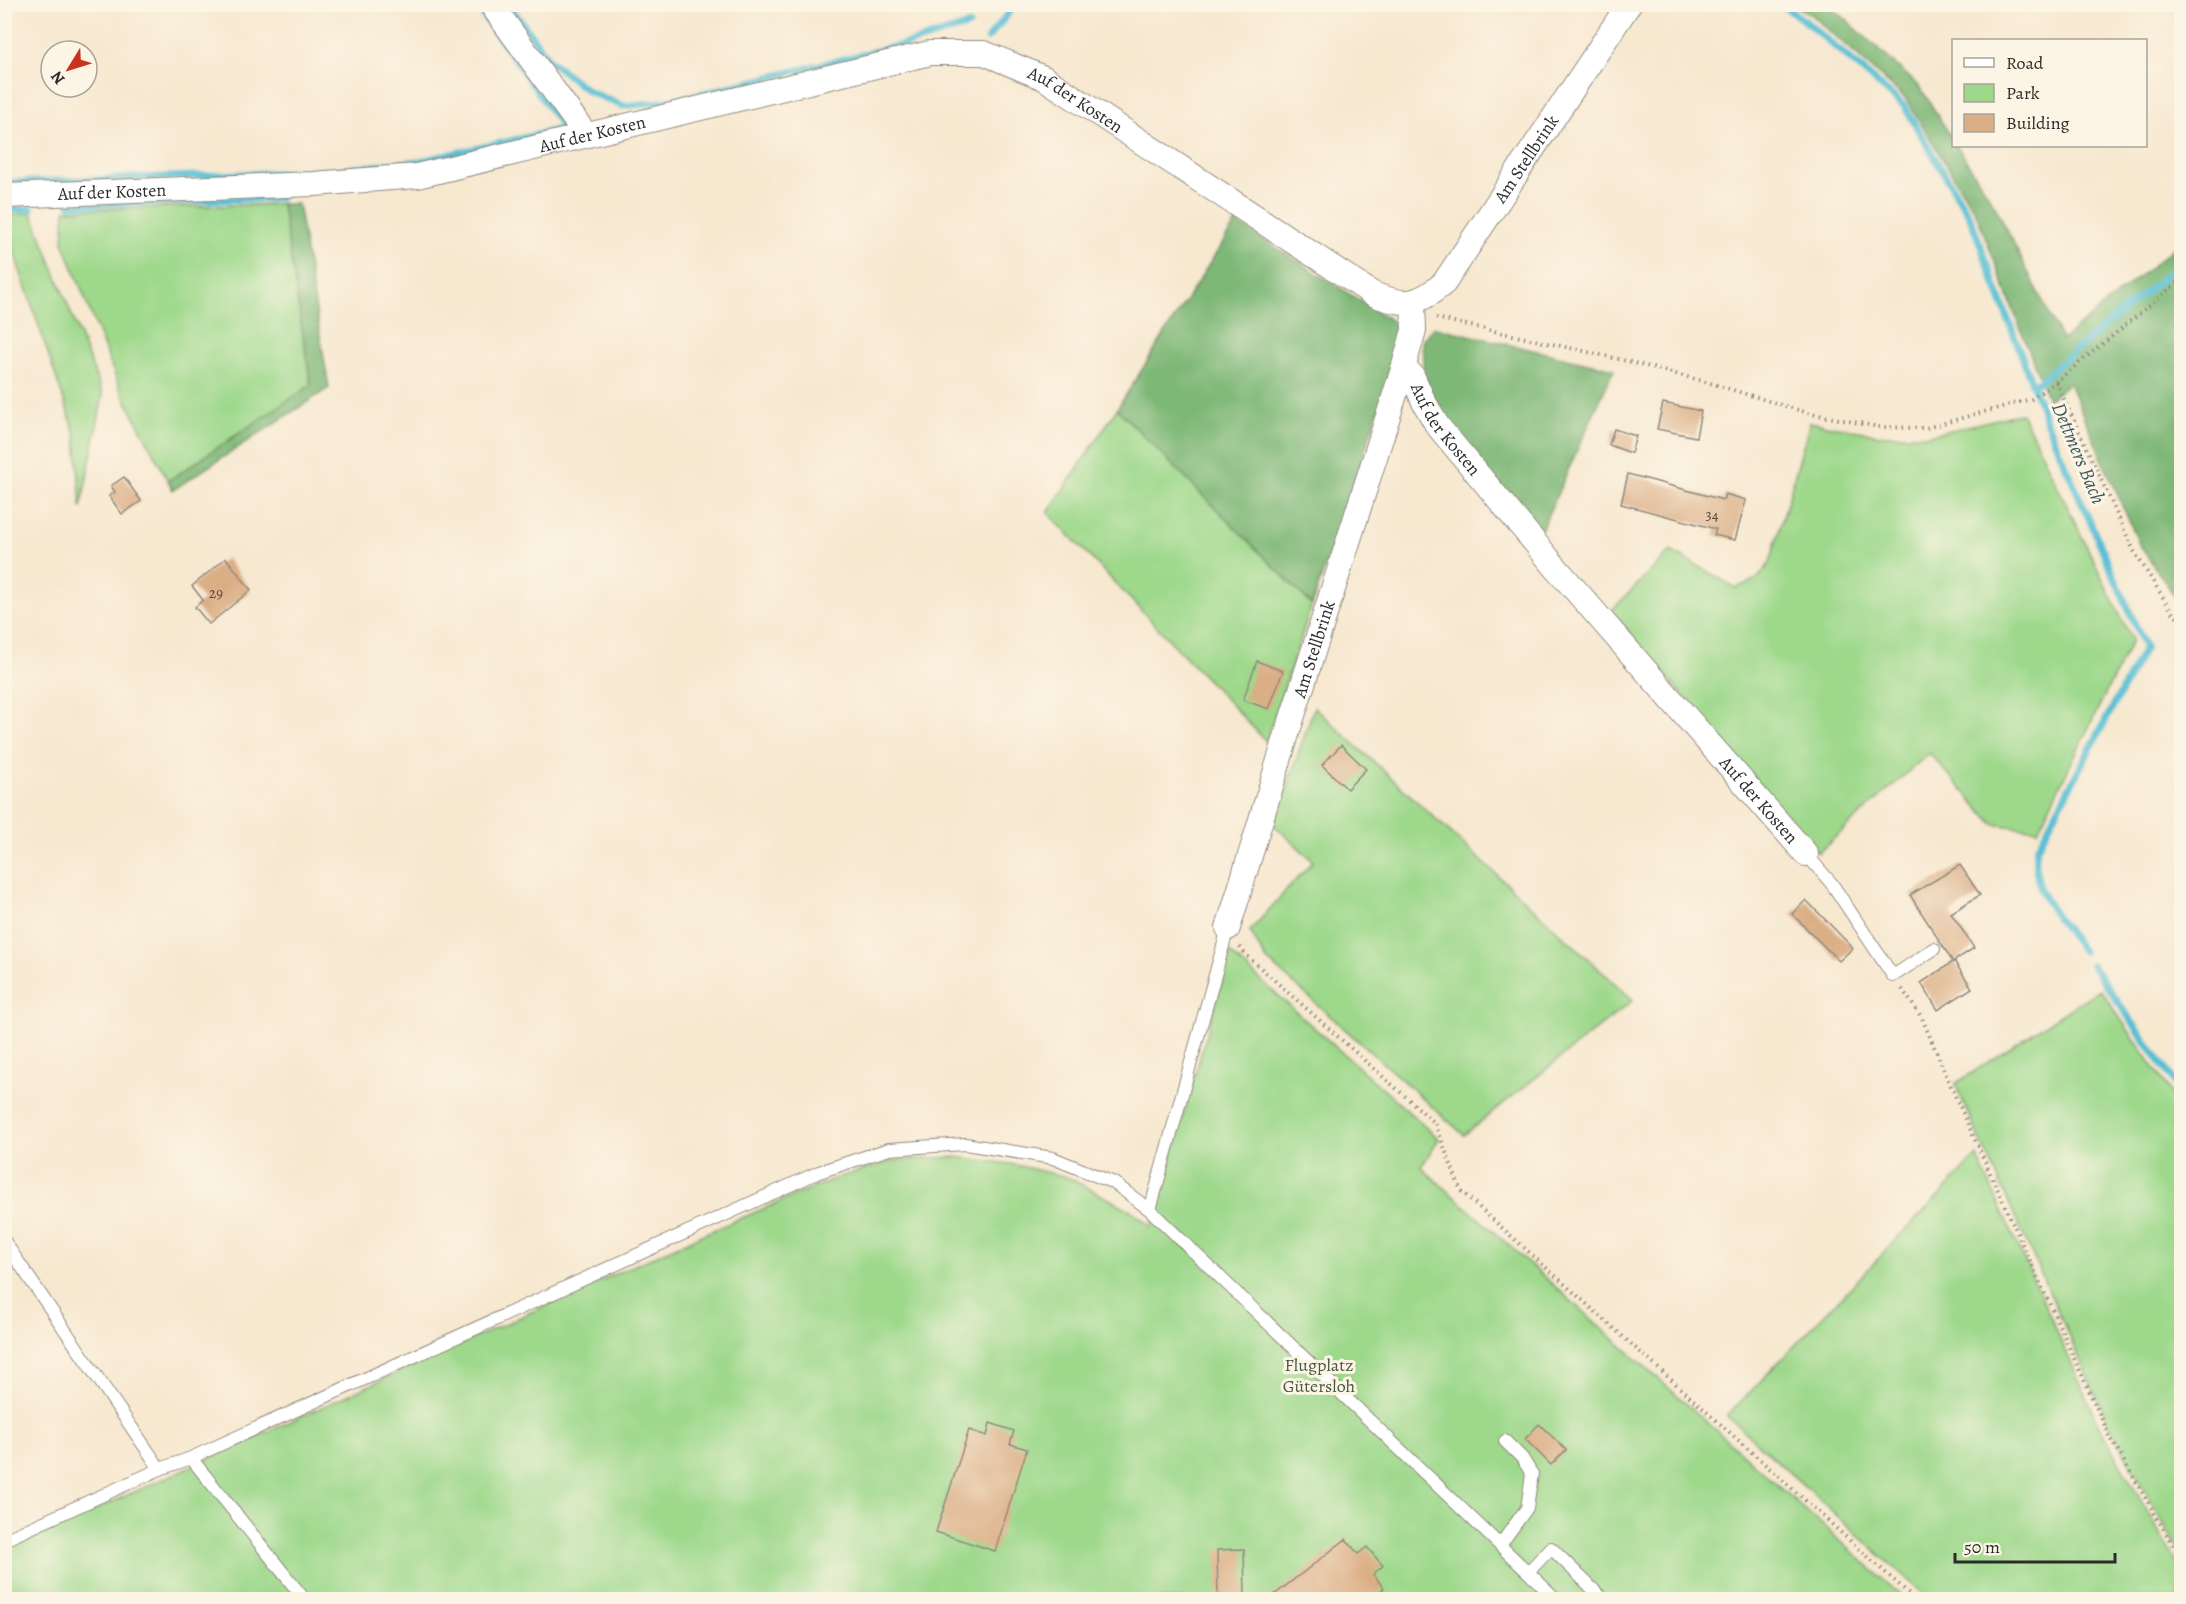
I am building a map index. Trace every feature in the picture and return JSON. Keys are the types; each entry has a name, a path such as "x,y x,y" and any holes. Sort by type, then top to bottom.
{"street":[{"path":"491,4 586,135"},
{"name":"Am Stellbrink","path":"1413,303 1428,296 1444,282 1629,4"},
{"name":"Auf der Kosten","path":"4,196 314,184 417,176 930,52 984,53 1044,78 1373,294 1393,302 1413,303 1414,330 1403,369 1412,375 1437,425 1557,569 1806,854"},
{"name":"Am Stellbrink","path":"1228,928 1403,369"}],"lane":[{"path":"1806,854 1832,884 1893,976 1934,949"},
{"path":"1150,1209 1228,928"},
{"path":"4,1540 160,1469 191,1458 819,1172 889,1149 965,1144 1053,1158 1114,1183 1150,1209 1557,1599"},
{"path":"4,1241 160,1469"},
{"path":"1500,1545 1527,1508 1532,1474 1522,1458 1505,1441"},
{"path":"191,1458 305,1599"},
{"path":"1528,1572 1551,1548 1604,1599"}],"path":[{"path":"1413,303 1433,317 1619,359 1710,383 1808,413 1879,427 1926,428 2031,399 2056,382 2181,279"},
{"path":"2056,382 2134,551 2174,615 2181,622"},
{"path":"1228,928 1245,954 1435,1123 1461,1191 1916,1599"},
{"path":"1893,976 1922,1018 2109,1435 2181,1561"}],"green space":[{"path":"1794,5 1830,5 1920,87 1952,138 1952,147 1958,147 1994,204 2062,340 2181,242 2181,605 2140,546 2069,383 2048,400 1976,213 1906,99 1810,14"},
{"path":"282,204 311,385 168,481 121,391 63,242 65,210"},
{"path":"282,204 298,204 329,388 173,490 168,481 311,385"},
{"path":"32,213 103,395 81,508 76,436 5,226 5,216"},
{"path":"1236,222 1400,326 1384,394 1312,605 1117,409"},
{"path":"1434,327 1614,369 1540,532 1443,420 1424,377 1422,340"},
{"path":"1117,409 1312,605 1266,741 1048,513"},
{"path":"2022,413 2132,640 2038,830 1993,824 1929,753 1818,853 1611,611 1671,551 1736,588 1757,579 1770,563 1810,422 1880,435 1930,435"},
{"path":"1314,707 1633,1000 1464,1135 1266,959 1250,931 1313,861 1274,825"},
{"name":"Flugplatz Gütersloh","path":"1230,953 1439,1139 1421,1167 1905,1599 5,1600 4,1551 697,1237 836,1178 897,1160 956,1157 1011,1164 1067,1177 1132,1211 1151,1227"},
{"path":"2100,989 2181,1107 2181,1555 2113,1433 1955,1084"},
{"path":"1977,1156 2105,1437 2181,1571 2181,1599 1929,1599 1727,1416"}],"building":[{"path":"1663,403 1701,411 1696,437 1657,429"},
{"path":"1614,429 1636,436 1631,453 1609,445"},
{"path":"1628,474 1723,500 1725,494 1746,500 1735,540 1714,535 1716,529 1621,504"},
{"path":"124,477 141,501 122,514 109,496 115,492 111,486"},
{"path":"226,558 251,590 209,624 195,607 203,600 192,586"},
{"path":"1257,661 1283,671 1269,709 1243,700"},
{"path":"1341,745 1366,769 1347,789 1322,765"},
{"path":"1960,865 1980,895 1951,913 1974,948 1954,961 1972,988 1938,1010 1921,983 1953,962 1910,895"},
{"path":"1806,900 1853,948 1839,961 1792,914"},
{"path":"990,1423 1014,1431 1010,1444 1027,1449 995,1551 936,1532 969,1430 987,1436"},
{"path":"1539,1424 1566,1450 1551,1465 1525,1439"},
{"path":"1346,1539 1358,1554 1367,1547 1383,1566 1373,1574 1384,1588 1370,1599 1269,1599"},
{"path":"1244,1549 1245,1597 1218,1597 1217,1550"}],"waterway":[{"path":"4,183 327,171 421,161 563,127 475,4"},
{"path":"509,4 549,60 588,91 623,106 671,101 910,43 969,25"},
{"path":"988,38 1016,4"},
{"name":"Dettmers Bach","path":"1780,4 1805,21 1904,106 1970,217 2046,421 2145,647 2037,848 2037,878 2042,891 2056,916 2083,951"},
{"path":"70,205 280,198"},
{"path":"4,210 31,209"},
{"path":"2034,385 2182,262"},
{"name":"Dettmers Bach","path":"2092,965 2182,1093"}]}
